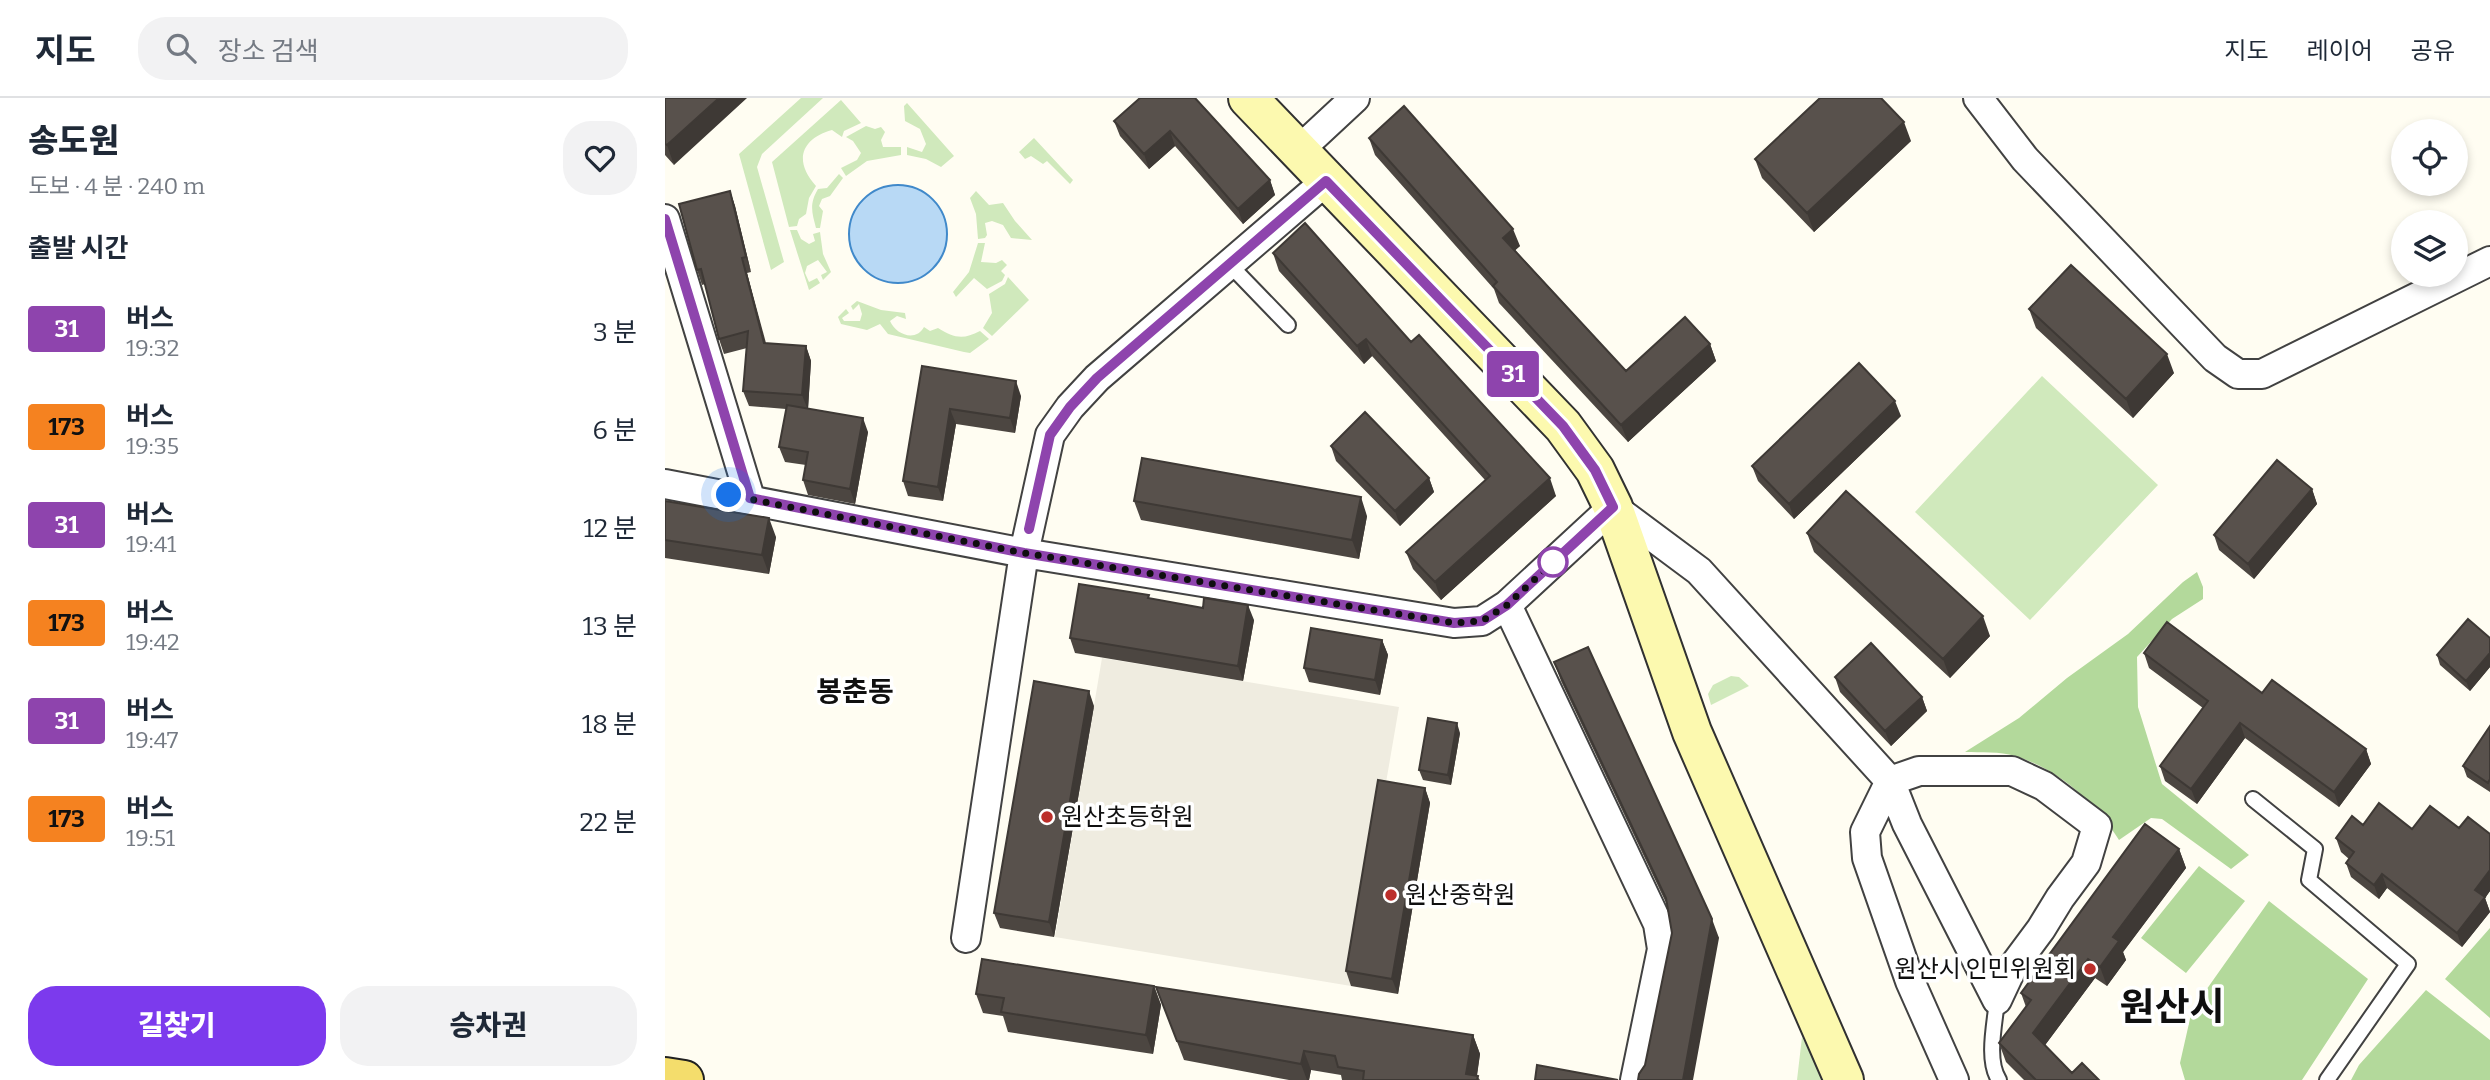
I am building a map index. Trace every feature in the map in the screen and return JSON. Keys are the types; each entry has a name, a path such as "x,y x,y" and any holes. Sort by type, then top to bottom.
{"main road":[{"path":"1248,98 1563,426 1595,470 1613,507 1692,732 1844,1080"},
{"path":"665,1077 684,1080"}],"street":[{"path":"1298,151 1355,98"},
{"path":"1978,98 2025,159 2215,358 2238,374 2262,374 2490,261"},
{"path":"967,938 1024,553 1050,435 1070,407 1097,378 1326,181"},
{"path":"665,219 750,498"},
{"path":"665,484 750,498 1024,553 1454,623 1482,621 1507,605 1613,507 1699,570 1890,781 1907,824 1997,1000"},
{"path":"1507,605 1658,924 1662,949 1636,1080"},
{"path":"1954,1080 1910,981 1867,858 1865,832 1890,781 1919,771 2012,771 2044,786 2098,826 2086,863 2012,968 1997,1000"}],"lane":[{"path":"1230,265 1288,326"},
{"path":"2253,799 2315,849 2309,880 2408,964 2327,1080"},
{"path":"1997,1000 1993,1052 1999,1080"}],"green space":[{"path":"801,98 823,98 762,154 757,167 784,262 771,270 739,154"},
{"path":"841,100 861,123 844,131 842,137 832,130 821,134 807,145 803,160 809,177 816,186 809,198 806,214 799,219 797,226 789,227 772,162"},
{"path":"907,103 954,156 941,167 926,159 907,155 907,147 922,152 926,144 920,129 905,121 904,106"},
{"path":"866,126 875,129 881,127 885,132 881,140 883,147 901,147 901,155 867,161 846,176 841,168 857,160 861,153 853,141 846,137"},
{"path":"1034,138 1073,180 1070,184 1047,161 1043,164 1031,156 1025,159 1019,152"},
{"path":"839,174 843,178 830,196 822,199 819,206 823,211 820,228 816,228 812,208 815,194 818,189 827,188"},
{"path":"976,191 989,205 1003,203 1032,240 1011,238 1003,225 992,221 985,223 985,238 978,239 976,214 970,198"},
{"path":"790,230 797,230 801,239 809,244 815,241 813,234 820,232 823,254 831,272 823,280 821,275 827,272 818,260 807,266 805,273 809,282 817,278 820,283 809,290"},
{"path":"978,243 985,243 981,262 996,263 1002,260 1007,265 1001,271 1005,275 1002,281 987,289 974,278 956,297 953,292 969,272"},
{"path":"1008,277 1029,300 992,336 983,328 992,313 989,294 1005,284"},
{"path":"857,301 881,310 905,313 906,319 897,316 890,321 897,330 906,335 916,334 924,327 930,331 938,328 959,337 980,331 989,339 970,353 888,334 880,324 867,330 841,324 838,317 846,309 849,313 842,318 844,321 860,321 862,314 859,304 853,310 851,306"},
{"path":"2042,376 2158,485 2030,620 1915,512"},
{"path":"2197,572 2203,587 2203,599 2172,619 2137,657 2138,707 2162,784 2249,855 2231,869 2162,819 2151,818 2119,840 2087,800 2046,769 2009,754 1965,752 2019,718 2067,678 2128,634"},
{"path":"1731,676 1739,677 1749,686 1711,705 1708,694 1713,685"},
{"path":"2199,866 2245,901 2186,973 2141,938"},
{"path":"2269,901 2368,979 2302,1080 2185,1080 2180,1063 2192,1010"},
{"path":"2490,928 2490,1018 2445,979"},
{"path":"2426,990 2490,1040 2490,1080 2351,1080 2359,1065"},
{"path":"1802,1037 1824,1080 1797,1080"}],"shaded area":[{"path":"1102,658 1399,707 1351,986 1055,937"}],"water":[{"path":"898,185 917,189 932,200 943,215 947,234 943,253 932,268 917,279 898,283 879,279 864,268 853,253 849,234 853,215 864,200 879,189"}],"building":[{"path":"665,98 719,98 667,145"},
{"path":"1140,98 1195,98 1270,180 1238,209 1170,131 1144,154 1114,121"},
{"path":"1820,98 1881,98 1904,122 1807,213 1755,159"},
{"path":"1404,106 1513,229 1503,238 1626,371 1685,317 1710,344 1621,425 1493,286 1497,282 1369,138"},
{"path":"730,191 746,257 742,258 764,343 806,346 802,395 743,391 748,331 719,339 701,269 697,270 679,204"},
{"path":"1305,223 1411,342 1419,335 1550,478 1435,582 1406,552 1490,476 1366,339 1357,346 1273,253"},
{"path":"2071,265 2167,354 2126,399 2029,309"},
{"path":"1859,363 1895,401 1789,504 1752,466"},
{"path":"922,366 1016,381 1010,418 950,409 938,487 903,481"},
{"path":"787,405 863,418 850,489 803,480 808,452 779,447"},
{"path":"1365,412 1429,478 1395,511 1331,446"},
{"path":"1142,458 1361,497 1352,540 1134,501"},
{"path":"2277,460 2312,489 2248,564 2214,535"},
{"path":"1846,491 1983,616 1943,659 1807,533"},
{"path":"665,501 769,518 762,555 665,540"},
{"path":"1079,584 1149,595 1148,598 1203,608 1204,598 1248,605 1238,666 1070,638"},
{"path":"2468,619 2490,638 2490,653 2466,681 2437,655"},
{"path":"2167,622 2262,693 2272,680 2366,749 2334,792 2240,723 2191,789 2160,766 2208,701 2144,653"},
{"path":"1311,628 1382,640 1375,680 1304,668"},
{"path":"1871,643 1922,697 1885,731 1835,677"},
{"path":"1588,647 1712,919 1683,1080 1638,1080 1645,1065 1672,933 1666,898 1554,662"},
{"name":"원산초등학원","path":"1034,681 1089,691 1049,922 994,913"},
{"path":"1428,718 1457,723 1448,775 1419,770"},
{"path":"2490,726 2490,779 2488,783 2463,766"},
{"name":"원산중학원","path":"1378,780 1425,788 1392,979 1346,971"},
{"path":"2379,803 2412,829 2430,806 2459,828 2468,817 2490,834 2490,870 2475,890 2485,897 2457,933 2382,874 2374,885 2346,863 2354,852 2336,838 2352,816 2363,825"},
{"path":"2145,824 2179,849 2113,937 2119,941 2100,967 2088,959 2033,1033 2072,1073 2082,1063 2099,1080 2036,1080 1999,1043 2031,1000 2021,993"},
{"path":"982,959 1154,986 1146,1035 1001,1012 1004,998 976,994"},
{"path":"1156,987 1473,1035 1466,1074 1478,1076 1477,1080 1363,1080 1364,1071 1338,1067 1335,1056 1304,1051 1301,1064 1177,1041"},
{"path":"1537,1065 1618,1080 1535,1080"}],"bus line":[{"name":"31","path":"665,219 750,498 1024,553 1454,623 1482,621 1507,605 1613,507 1595,470 1563,426 1326,181 1097,378 1070,407 1050,435 1029,529"}],"place":[{"name":"원산초등학원","path":"1047,817"},
{"name":"원산중학원","path":"1391,895"},
{"name":"원산시 인민위원회","path":"2090,969"}],"district":[{"name":"봉춘동","path":"855,691"},
{"name":"원산시","path":"2172,1007"}],"route":[{"path":"729,495 1024,553 1454,623 1482,621 1507,605 1560,556 1553,562"}]}
